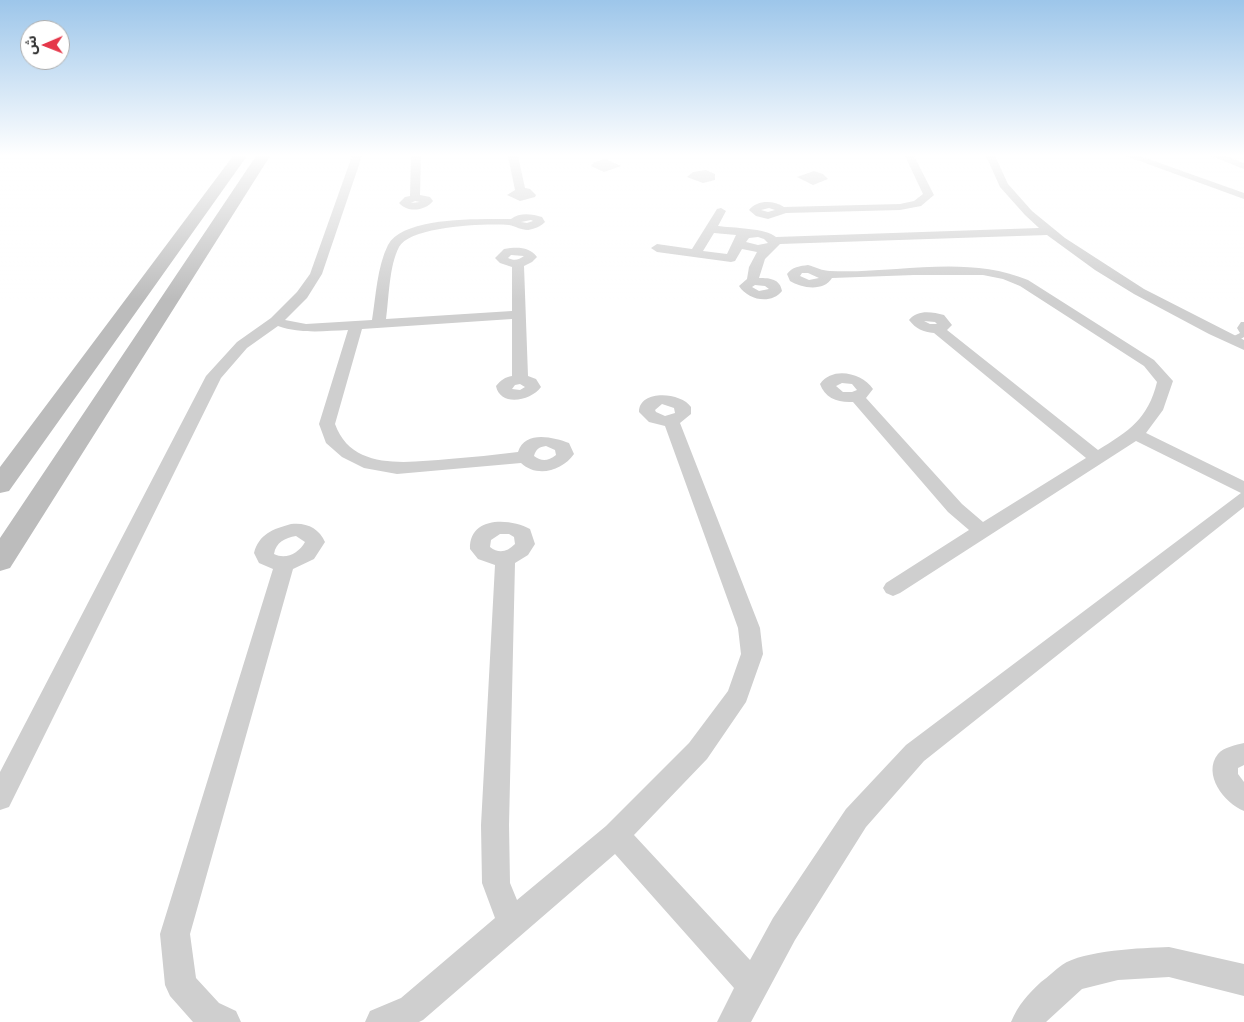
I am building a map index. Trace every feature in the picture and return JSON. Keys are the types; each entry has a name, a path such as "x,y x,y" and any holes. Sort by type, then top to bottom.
{"main road":[{"path":"0,485 206,204"},
{"path":"0,561 232,204"},
{"path":"202,209 230,207"}],"street":[{"path":"0,798 214,376 242,345 276,321 302,295 316,274 340,204"},
{"path":"781,210 900,207 917,204"},
{"path":"1019,204 1068,246 1138,292 1238,343"},
{"path":"695,253 721,211"},
{"path":"378,324 392,253 398,239 424,229 514,222"},
{"path":"711,229 752,243 1050,232"},
{"path":"657,248 731,258 752,243"},
{"path":"752,243 753,281"},
{"path":"518,263 520,379"},
{"path":"825,276 914,271 983,271 1008,276 1024,283 1149,363 1165,381 1162,396 1153,416 1135,434 892,588"},
{"path":"276,321 293,327 306,328 519,315"},
{"path":"356,325 327,424 332,439 348,453 370,464 397,469 525,457"},
{"path":"938,329 1097,458"},
{"path":"857,397 954,508 982,531"},
{"path":"381,1022 412,1009 616,835 698,751 738,695 752,654 748,628 671,420"},
{"path":"1135,434 1244,488"},
{"path":"734,1022 784,929 856,818 915,753 1244,498"},
{"path":"505,558 495,826 496,882 512,923"},
{"path":"225,1022 208,1015 181,985 175,934 285,563"},
{"path":"1244,754 1234,755 1224,767 1232,787 1244,799"},
{"path":"616,835 753,986"},
{"path":"1027,1022 1039,1005 1074,975 1118,965 1169,962 1244,980"}],"lane":[{"path":"1238,343 1244,334 1241,328 1244,324"}]}
